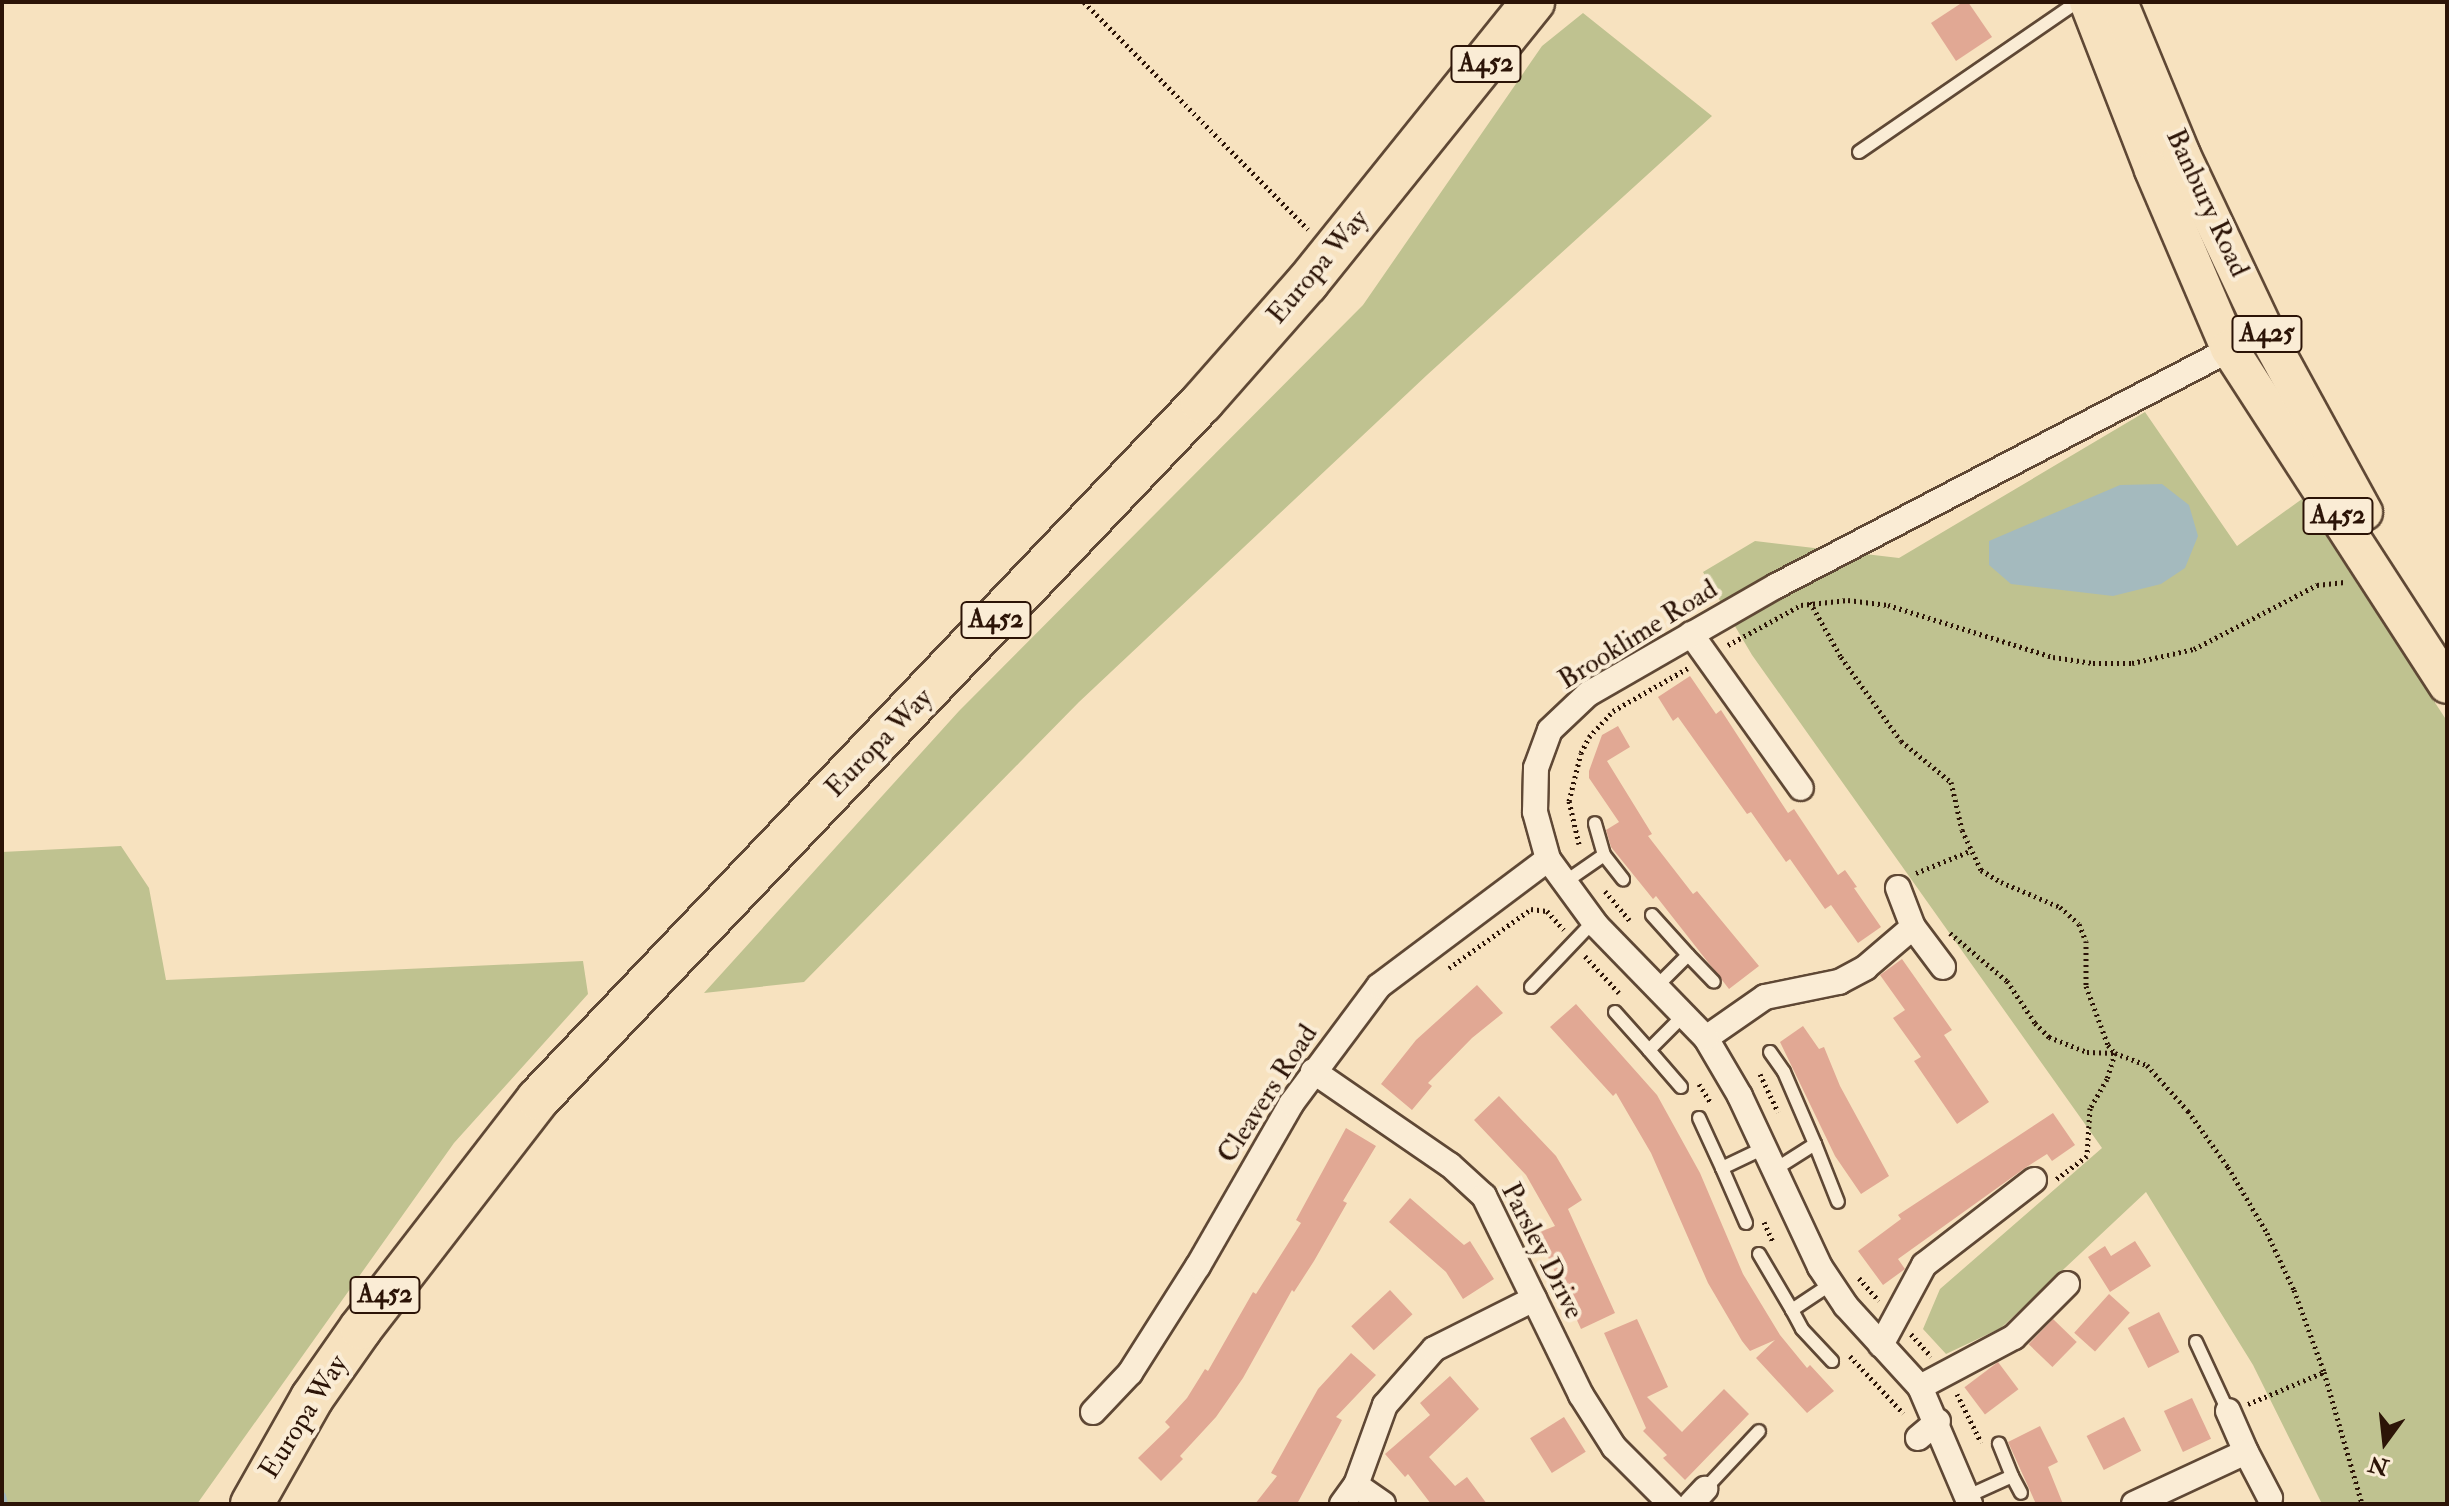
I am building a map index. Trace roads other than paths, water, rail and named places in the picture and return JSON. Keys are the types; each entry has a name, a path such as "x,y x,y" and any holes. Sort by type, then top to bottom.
{"highway":[{"name":"Europa Way","path":"252,1504 312,1398 361,1328 538,1099 1202,402 1332,253 1533,2"}],"main road":[{"name":"A452","path":"2088,2 2153,170 2229,348 2447,685"},
{"name":"Banbury Road","path":"2119,2 2182,155 2267,335 2333,461 2447,649"}],"street":[{"name":"Brooklime Road","path":"1969,1500 1938,1421 1920,1387 1846,1306 1831,1284 1740,1096 1716,1031 1684,1015 1656,987 1593,922 1548,859 1535,812 1536,768 1550,730 1588,694 1691,634 2229,348 2267,335"},
{"path":"1691,634 1801,788"},
{"name":"Cleavers Road","path":"1093,1412 1130,1373 1198,1266 1313,1071 1379,986 1548,859"},
{"path":"1909,886 1913,927 1943,967"},
{"path":"1716,1031 1765,997 1839,982 1865,968 1913,927"},
{"name":"Parsley Drive","path":"1313,1071 1450,1165 1484,1196 1581,1395 1614,1447 1671,1504"},
{"path":"1881,1345 1924,1265 2034,1180"},
{"path":"1920,1387 2014,1337 2067,1284"},
{"path":"1383,1504 1349,1494 1385,1405 1434,1349 1534,1299"},
{"path":"2228,1411 2271,1501"},
{"path":"1918,1438 1938,1421"},
{"path":"2134,1504 2246,1452"}],"lane":[{"path":"1859,152 2077,2"},
{"path":"1595,823 1604,855 1623,879"},
{"path":"1565,882 1604,855"},
{"path":"1652,915 1714,982"},
{"path":"1531,987 1593,922"},
{"path":"1656,987 1688,955"},
{"path":"1615,1012 1681,1087"},
{"path":"1649,1050 1684,1015"},
{"path":"1770,1052 1784,1072 1838,1202"},
{"path":"1699,1118 1746,1223"},
{"path":"1722,1168 1798,1155 1815,1144"},
{"path":"1759,1254 1802,1329 1832,1361"},
{"path":"1792,1310 1831,1284"},
{"path":"2196,1342 2228,1411"},
{"path":"1698,1497 1759,1431"},
{"path":"1999,1443 2021,1493"},
{"path":"1969,1500 2012,1476"}],"water":[{"path":"2162,484 2189,505 2198,536 2185,568 2161,584 2113,596 2011,584 1989,565 1989,541 2120,485"}],"waterway":[{"path":"2,1496 4,1504"}]}
